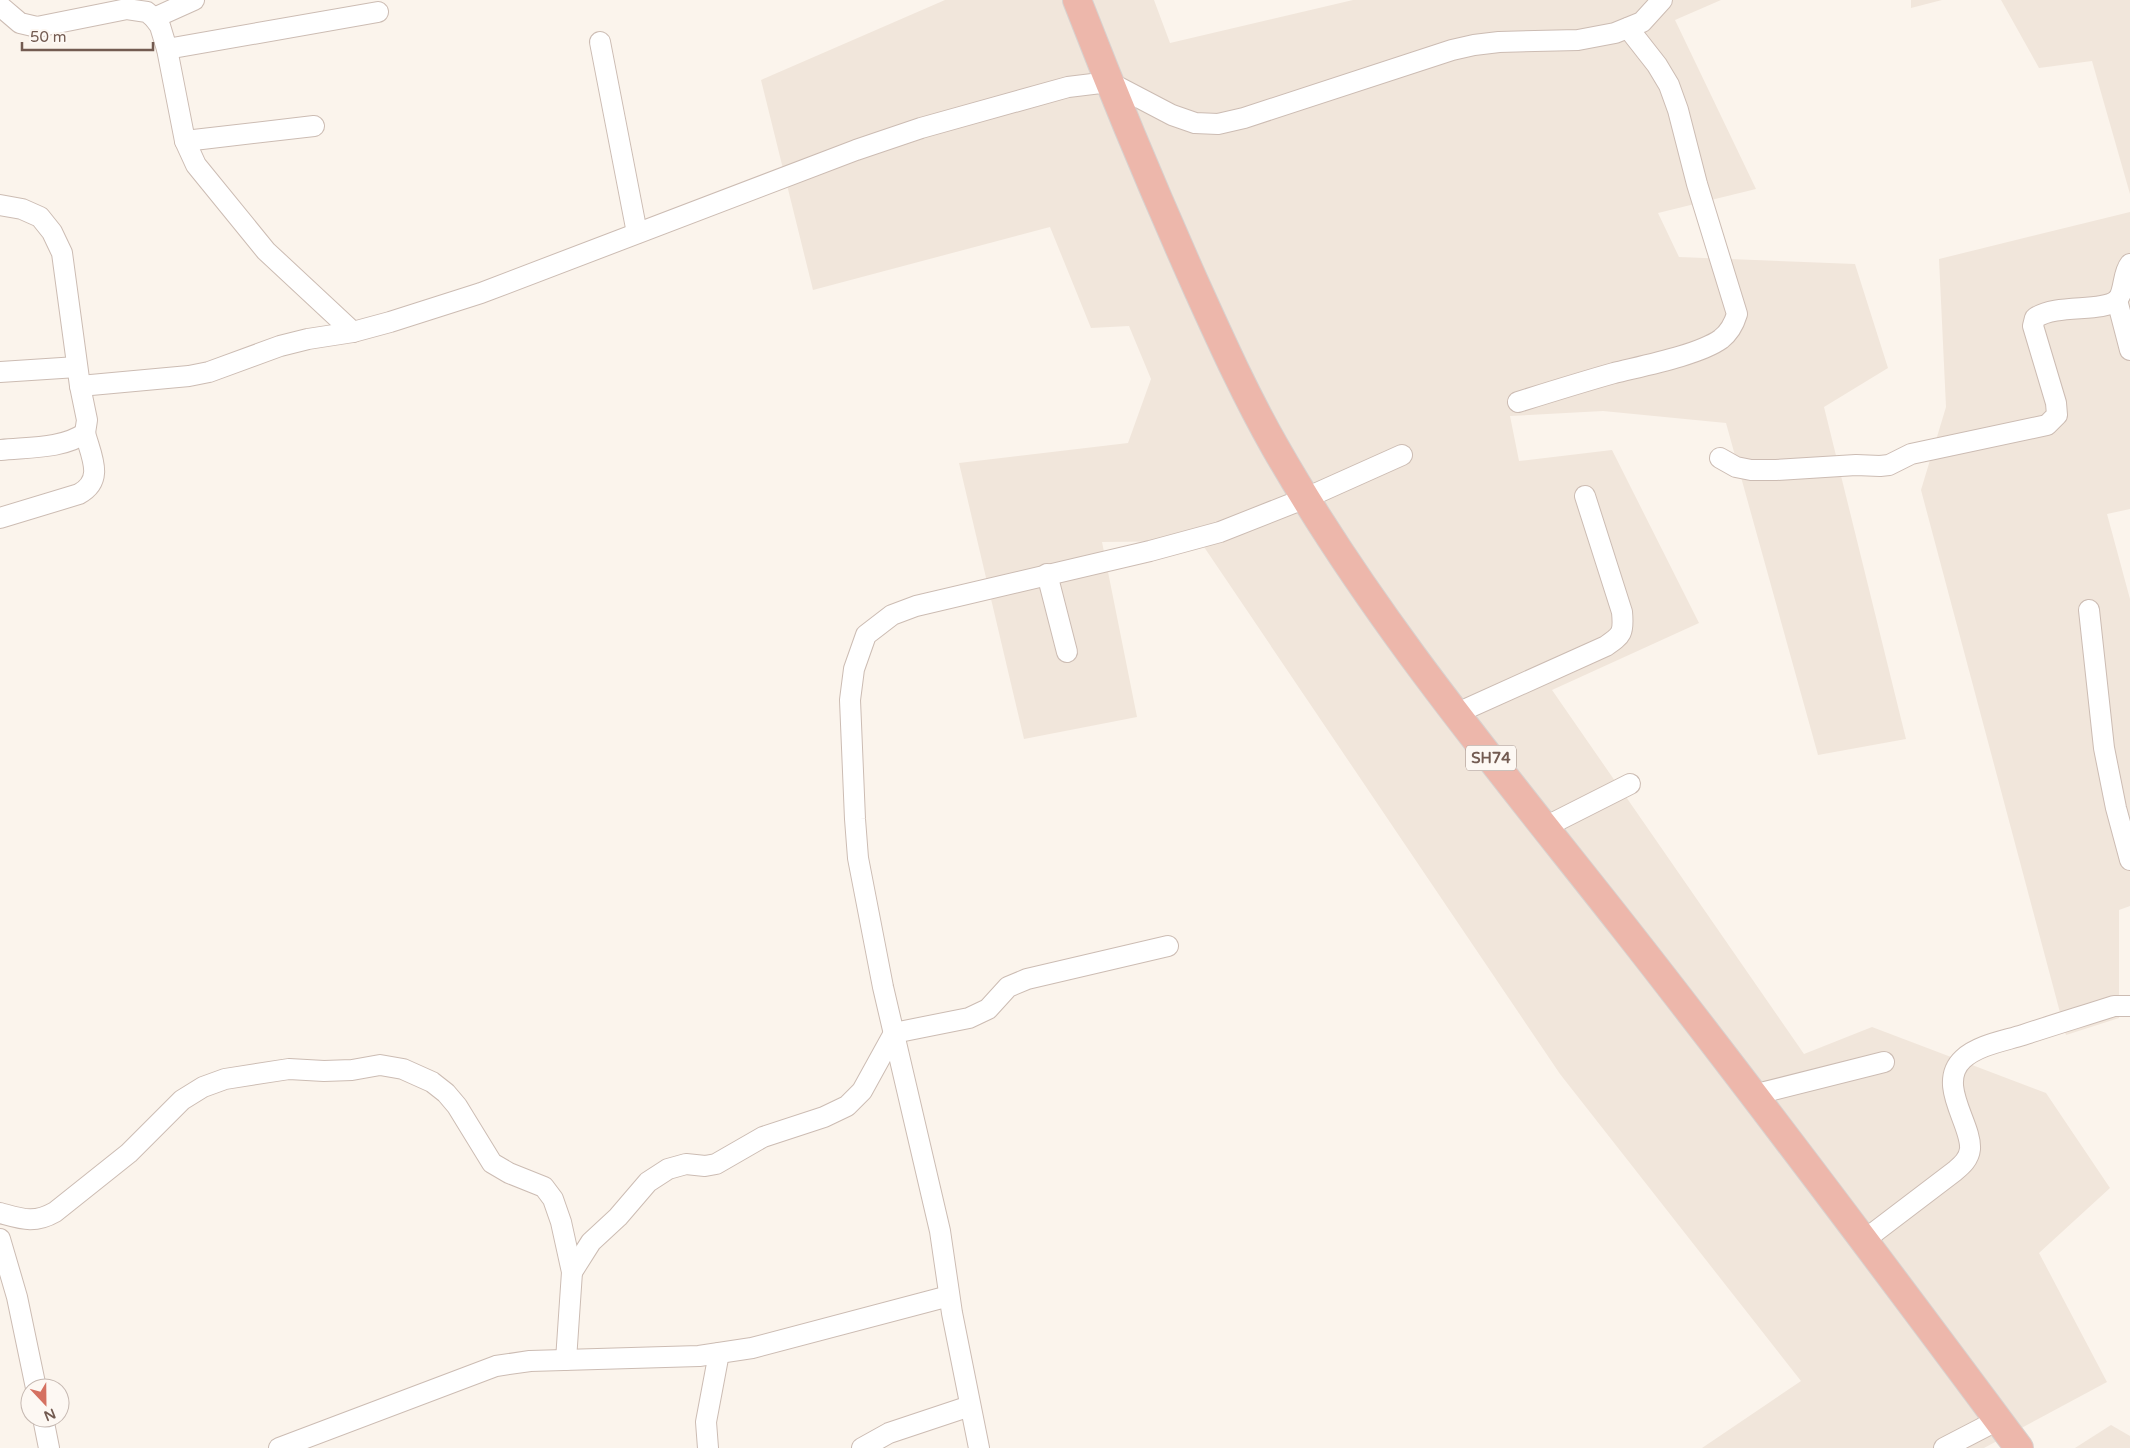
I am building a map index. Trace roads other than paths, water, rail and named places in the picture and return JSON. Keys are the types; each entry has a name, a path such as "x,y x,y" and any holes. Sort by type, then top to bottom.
{"highway":[{"name":"SH74","path":"1077,0 1165,216 1221,340 1266,431 1306,498 1378,608 1455,714 1711,1038 1863,1241 1946,1348 2019,1448"}],"street":[{"path":"154,18 194,0"},
{"path":"0,372 78,376 189,376 209,372 280,346 308,339 353,332 481,293 856,150 921,128 1068,87 1109,82 1172,115 1195,123 1218,124 1244,118 1474,45 1578,40 1615,33 1642,22 1662,0"},
{"path":"0,6 20,23 37,27 127,9 147,12 154,18 160,26 168,49 185,141 196,165 266,251 353,332"},
{"path":"168,49 378,12"},
{"path":"1518,402 1678,356 1706,346 1721,339 1733,326 1737,314 1697,184 1678,110 1669,85 1628,28"},
{"path":"600,42 637,233"},
{"path":"185,141 314,126"},
{"path":"0,205 22,209 40,217 52,232 62,254 78,376 87,420 85,433 95,472 94,483 88,489 78,494 0,518"},
{"path":"2130,264 2125,273 2121,292 2117,300 2130,350"},
{"path":"1720,458 1736,467 1751,470 1856,465 1880,466 1889,465 1911,454 2047,425 2057,415 2056,403 2033,326 2035,318 2042,313 2064,308 2104,305 2117,300"},
{"path":"0,450 63,443 76,440 85,433"},
{"path":"979,1448 949,1296 940,1231 882,987 858,858 850,700 854,669 866,635 892,615 916,606 1150,551 1220,532 1306,498 1402,455"},
{"path":"1455,714 1606,646 1620,636 1624,626 1622,612 1585,496"},
{"path":"1047,574 1067,652"},
{"path":"2089,610 2104,748 2116,808 2130,860"},
{"path":"1545,827 1630,784"},
{"path":"894,1032 969,1018 988,1008 1008,987 1027,979 1168,946"},
{"path":"1863,1241 1964,1164 1969,1155 1968,1137 1955,1099 1954,1086 1957,1066 1962,1059 1989,1045 2129,1000"},
{"path":"572,1272 591,1242 618,1216 648,1182 668,1168 686,1164 705,1166 716,1164 764,1137 824,1117 847,1106 862,1091 894,1032"},
{"path":"1753,1095 1884,1062"},
{"path":"0,1213 27,1220 43,1218 55,1212 129,1153 182,1100 203,1087 225,1079 289,1069 333,1071 380,1065 403,1069 432,1082 446,1092 457,1106 492,1162 509,1174 544,1187 553,1199 561,1222 572,1272 566,1360"},
{"path":"0,1240 17,1297 34,1378"},
{"path":"279,1448 496,1366 530,1361 699,1356 752,1348 949,1296"},
{"path":"708,1448 706,1422 719,1353"},
{"path":"862,1448 889,1433 970,1406"},
{"path":"1944,1448 1998,1420"},
{"path":"45,1428 49,1448"}]}
